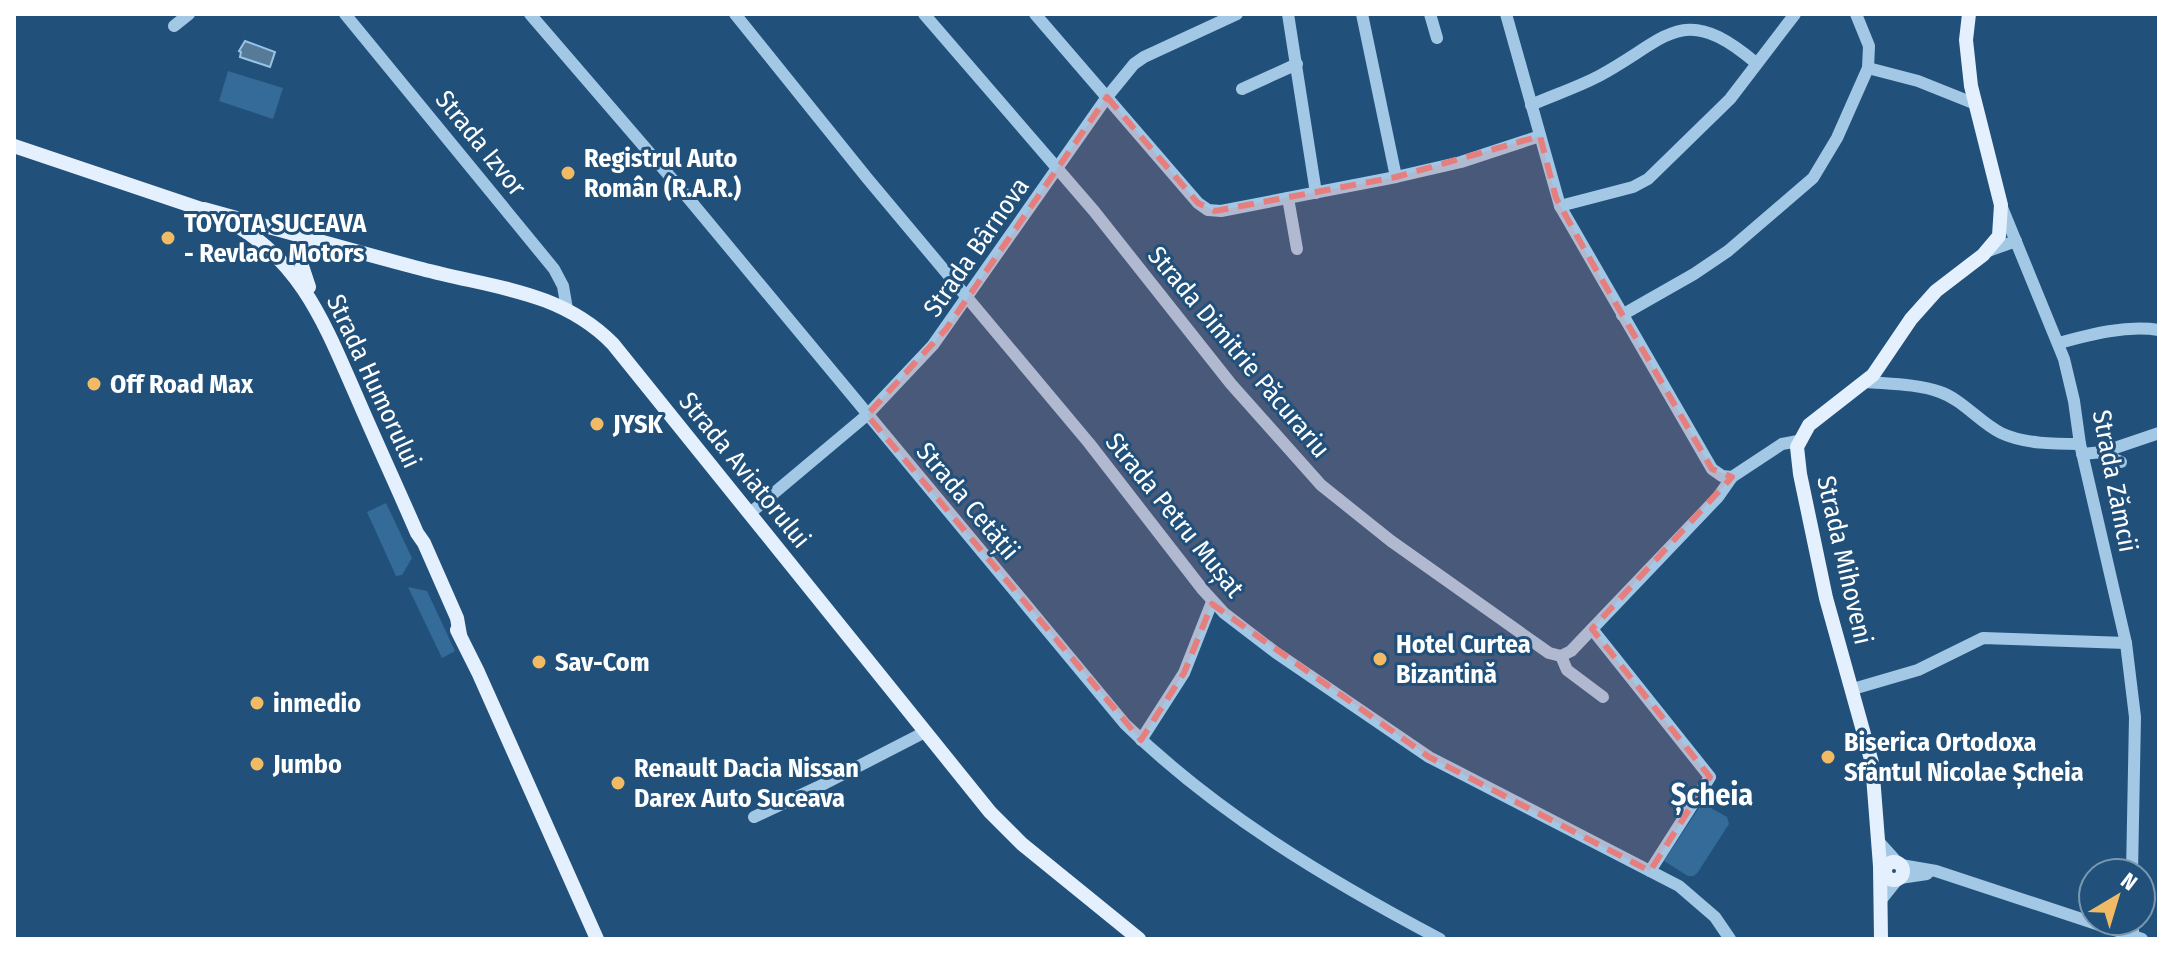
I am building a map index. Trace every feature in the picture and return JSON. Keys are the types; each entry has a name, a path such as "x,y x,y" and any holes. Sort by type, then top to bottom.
{"main road":[{"name":"Strada Zămcii","path":"1969,14 1966,40 1973,103 2001,205 1999,236 1988,251"},
{"name":"Strada Humorului","path":"14,146 204,209 241,228 270,249 287,267 319,311 597,939"},
{"name":"Strada Aviatorului","path":"204,209 523,294 584,318 613,344 973,793 1022,844 1139,939"},
{"path":"318,240 306,245 299,257 319,311"},
{"path":"1798,441 1814,421 1866,382 1923,305 1988,251"},
{"name":"Strada Mihoveni","path":"1798,441 1800,474 1817,561 1872,763 1879,842 1893,872 1881,900 1881,939"}],"street":[{"path":"174,26 189,14"},
{"name":"Strada Izvor","path":"345,14 554,269 563,286 567,309"},
{"name":"Strada Cetății","path":"530,14 679,187 1102,699 1141,740 1185,776 1304,862 1352,893 1440,939"},
{"name":"Strada Petru Mușat","path":"735,14 966,299 1098,455 1212,602 1275,652 1429,757 1476,784 1679,886 1702,903 1730,939"},
{"name":"Strada Dimitrie Păcurariu","path":"924,14 1134,260 1231,384 1321,485 1430,570 1549,653 1561,656 1567,670 1603,697"},
{"path":"1035,14 1203,208 1221,211 1396,177 1461,162 1540,136"},
{"name":"Strada Bârnova","path":"749,514 867,415 933,345 1107,97 1134,64 1237,14"},
{"path":"1288,14 1316,193"},
{"path":"1362,14 1396,177"},
{"path":"1430,14 1437,38"},
{"path":"1506,14 1560,206 1712,469 1722,476 1732,477"},
{"path":"1560,206 1633,187 1648,179 1730,99 1795,14"},
{"path":"1622,315 1728,251 1813,178 1837,138 1868,68 1869,46 1856,14"},
{"path":"1531,105 1599,76 1652,38 1686,24 1706,25 1741,48 1756,63"},
{"path":"1242,89 1297,64"},
{"path":"1868,68 1918,81 1973,103"},
{"path":"1288,198 1297,249"},
{"name":"Strada Zămcii","path":"2001,205 2059,343 2126,643 2135,717 2132,857"},
{"path":"1988,251 2016,241"},
{"path":"2059,343 2116,330 2143,327 2159,330"},
{"path":"1866,382 1939,392 1962,404 1999,432 2098,452 2121,462"},
{"path":"2098,452 2159,433"},
{"path":"1561,656 1571,651 1718,497 1732,477 1782,444 1798,441"},
{"path":"1141,740 1184,673 1212,602"},
{"path":"1592,629 1710,777 1650,871"},
{"path":"1853,689 1918,670 1983,638 2126,643"},
{"path":"754,817 925,732"},
{"path":"1893,872 1942,875 2077,916"}],"highlighted area":[{"path":"1107,97 1198,203 1215,211 1396,177 1540,136 1556,198 1587,254 1712,469 1732,477 1592,629 1710,777 1650,871 1429,757 1212,604 1184,673 1141,740 867,415 946,329"}],"shaded area":[{"path":"245,41 275,52 270,67 240,57 239,51"},
{"path":"228,71 283,88 273,119 219,101"},
{"path":"386,503 412,558 402,575 396,576 367,512"},
{"path":"408,587 427,591 455,651 442,658"},
{"path":"1702,803 1727,817 1729,824 1698,872 1688,876 1664,861"}],"place":[{"name":"Registrul Auto Român (R.A.R.)","path":"568,173"},
{"name":"TOYOTA SUCEAVA - Revlaco Motors","path":"168,238"},
{"name":"Off Road Max","path":"94,384"},
{"name":"JYSK","path":"597,424"},
{"name":"Hotel Curtea Bizantină","path":"1380,659"},
{"name":"Sav-Com","path":"539,662"},
{"name":"inmedio","path":"257,703"},
{"name":"Biserica Ortodoxa Sfântul Nicolae Șcheia","path":"1828,757"},
{"name":"Jumbo","path":"257,764"},
{"name":"Renault Dacia Nissan Darex Auto Suceava","path":"618,783"}],"district":[{"name":"Șcheia","path":"1712,795"}]}
